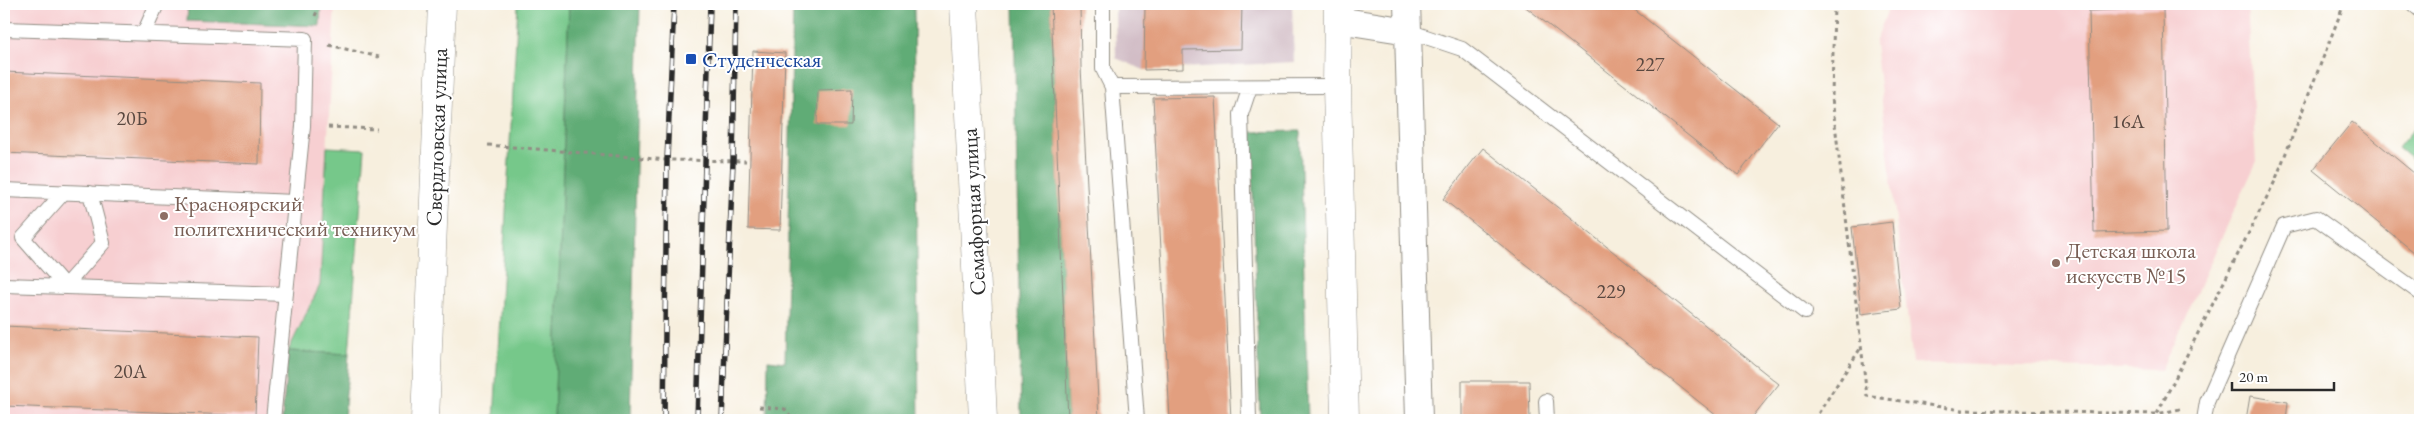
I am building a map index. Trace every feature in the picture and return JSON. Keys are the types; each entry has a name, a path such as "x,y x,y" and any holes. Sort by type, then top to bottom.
{"highway":[{"name":"Свердловская улица","path":"425,420 442,4"},
{"name":"Семафорная улица","path":"964,4 983,420"},
{"path":"1338,12 1337,86 1345,420"}],"street":[{"path":"1407,4 1418,420"},
{"path":"1338,12 1408,31"}],"lane":[{"path":"144,33 157,4"},
{"path":"1103,4 1103,69 1112,87 1137,420"},
{"path":"2413,4 2420,10"},
{"path":"4,29 305,39 303,126 273,420"},
{"path":"1408,31 1462,49 1805,312"},
{"path":"1112,87 1337,86"},
{"path":"1249,420 1241,114 1250,87"},
{"path":"4,190 295,202"},
{"path":"64,192 23,238 65,286"},
{"path":"65,286 103,243 90,193"},
{"path":"2204,420 2207,402 2284,226 2316,218 2420,293"},
{"path":"4,285 286,294"},
{"path":"1546,401 1547,420"}],"path":[{"path":"1834,4 1832,98 1866,396 1962,410 2157,414 2207,402"},
{"path":"2157,414 2275,181 2344,4"},
{"path":"305,39 379,57"},
{"path":"303,126 377,129"},
{"path":"488,145 667,160 746,161"},
{"path":"1814,420 1860,349"},
{"path":"759,407 785,408 792,420"},
{"path":"1962,410 1962,420"}],"shaded area":[{"name":"Красноярский политехнический техникум","path":"4,4 335,4 320,285 288,351 282,420 4,420"},
{"path":"1115,4 1292,4 1294,62 1144,70 1116,58"},
{"name":"Детская школа искусств №15","path":"1890,4 2247,4 2256,163 2161,370 1913,363 1875,43"}],"green space":[{"path":"188,4 321,4 320,26 187,21"},
{"path":"518,4 569,4 554,420 494,420"},
{"path":"569,4 640,4 630,420 554,420"},
{"path":"793,4 914,4 919,420 767,420 768,360 785,362"},
{"path":"1014,4 1051,4 1068,420 1021,420"},
{"path":"2420,121 2420,166 2398,148"},
{"path":"1300,131 1308,420 1260,420 1251,132"},
{"path":"327,147 365,149 349,354 288,351 320,285"},
{"path":"288,351 349,354 344,420 282,420"}],"building":[{"path":"1051,4 1080,4 1081,67 1099,420 1068,420"},
{"path":"1145,4 1242,4 1241,49 1183,50 1183,69 1144,70"},
{"path":"1522,4 1627,4 1778,123 1738,175"},
{"path":"2163,8 2167,231 2094,233 2089,11"},
{"path":"753,51 785,53 780,230 748,229"},
{"path":"4,72 260,83 259,164 4,153"},
{"path":"852,89 851,125 817,125 818,90"},
{"path":"1215,97 1231,420 1170,420 1153,98"},
{"path":"2352,122 2420,178 2420,257 2313,170"},
{"path":"1483,148 1779,384 1750,420 1722,420 1443,199"},
{"path":"1892,222 1901,309 1861,314 1852,227"},
{"path":"4,326 258,337 255,416 4,406"},
{"path":"1462,381 1529,381 1530,420 1462,420"},
{"path":"2250,396 2288,402 2286,420 2246,420"}],"railway":[{"path":"664,420 667,160 674,4"},
{"path":"697,420 710,4"},
{"path":"722,420 733,162 736,4"}],"place":[{"name":"Студенческая","path":"691,59"},
{"name":"Красноярский политехнический техникум","path":"164,216"},
{"name":"Детская школа искусств №15","path":"2056,263"}]}
